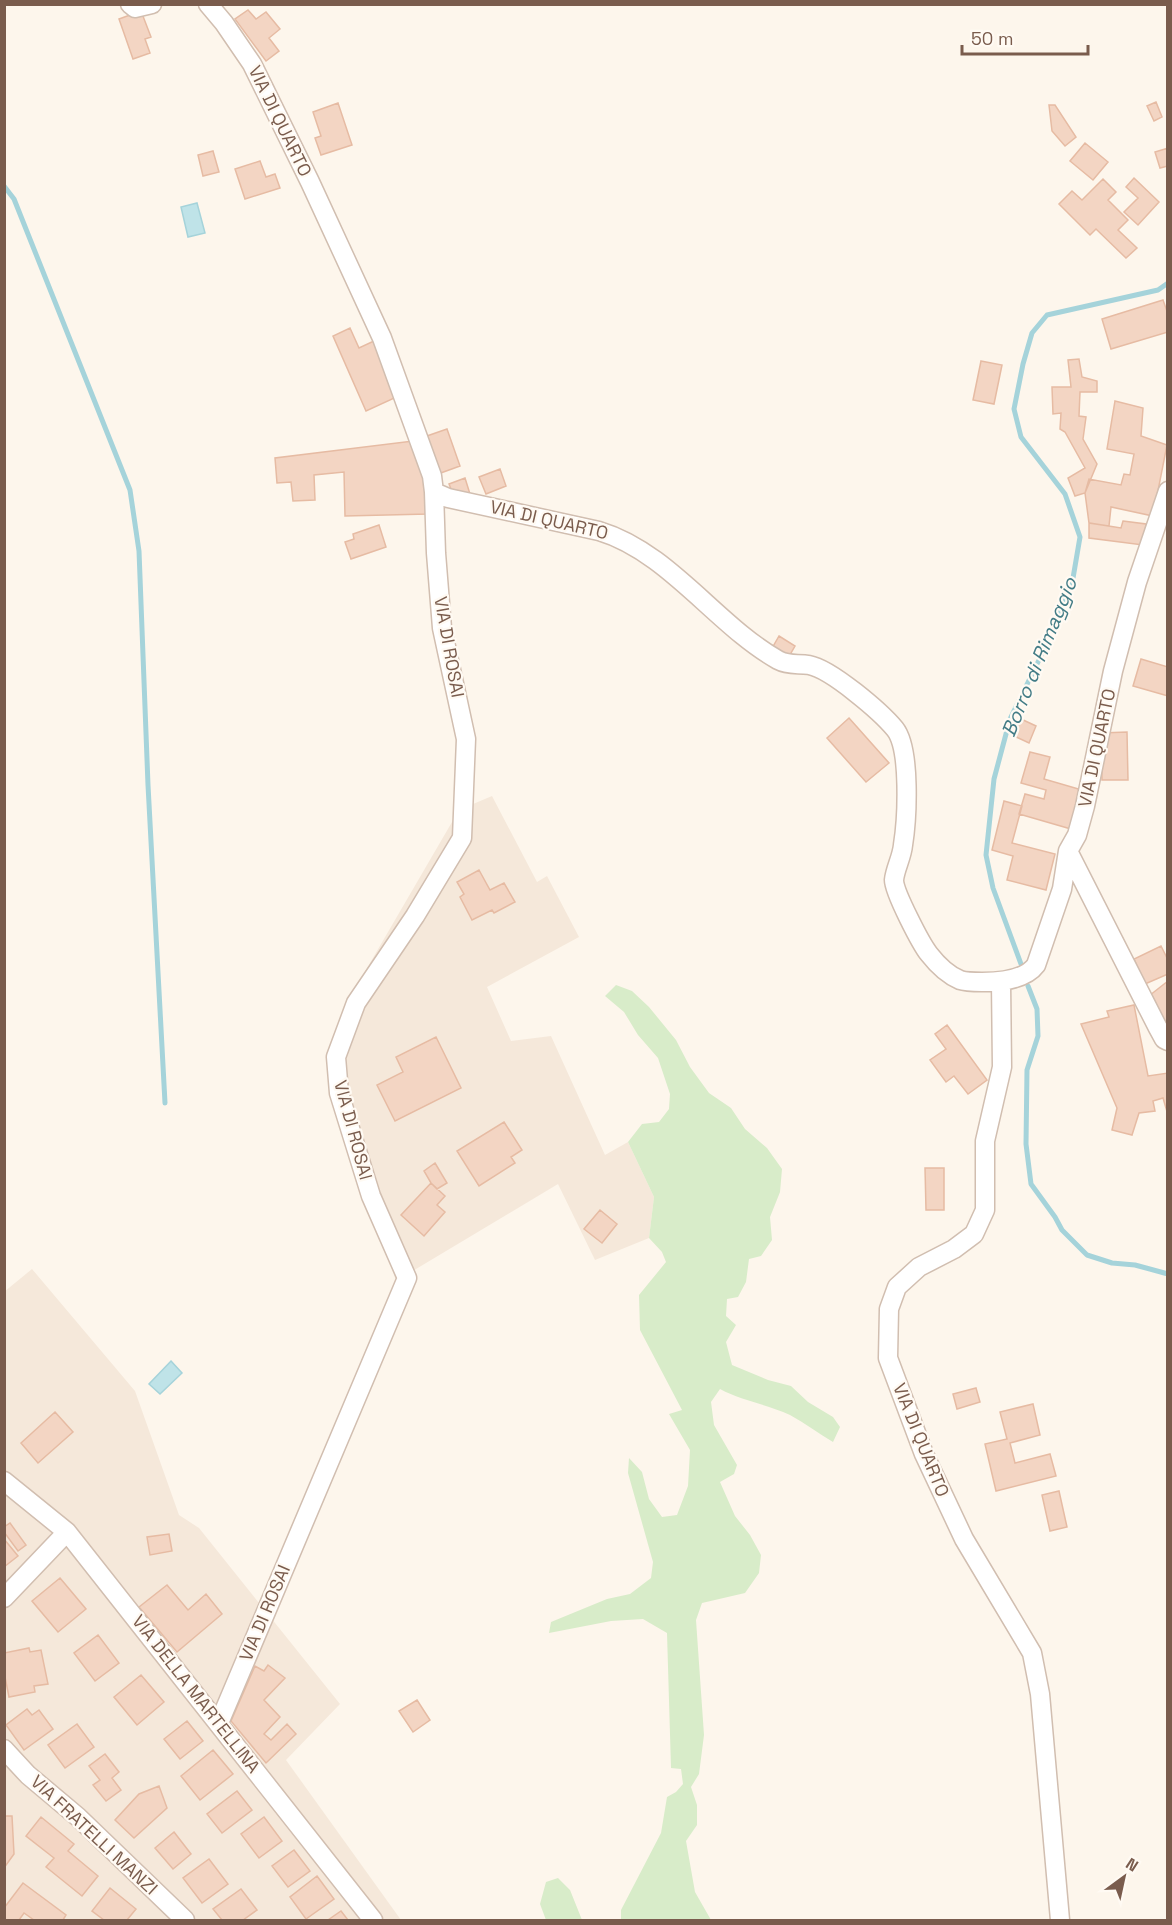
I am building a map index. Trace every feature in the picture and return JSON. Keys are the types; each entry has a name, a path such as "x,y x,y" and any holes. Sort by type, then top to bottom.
{"street":[{"path":"130,4 135,8 152,4"},
{"name":"VIA DI QUARTO","path":"208,4 252,64 310,182 382,338 432,476 434,492 448,498 619,537 646,554 756,645 779,661 791,665 810,665 844,682 897,731 906,763 906,809 903,847 894,881 903,905 927,952 940,966 960,980 1001,982 1031,972 1036,965 1062,889 1068,851 1077,835 1113,671 1137,582 1167,491"},
{"name":"VIA DI ROSAI","path":"219,1723 407,1278 370,1196 339,1093 336,1057 356,1003 415,916 462,838 466,739 442,628 434,492"},
{"path":"1068,851 1167,1041"},
{"name":"VIA DI QUARTO","path":"1001,982 1002,1067 986,1141 985,1210 974,1234 954,1249 919,1267 897,1287 889,1310 888,1358 924,1454 964,1539 1032,1653 1040,1694 1060,1920"},
{"name":"VIA DELLA MARTELLINA","path":"4,1481 67,1532 373,1920"},
{"path":"4,1599 67,1532"},
{"name":"VIA FRATELLI MANZI","path":"4,1749 185,1920"}],"shaded area":[{"path":"492,796 537,882 547,876 579,937 487,987 511,1041 551,1036 605,1155 628,1142 654,1197 649,1238 595,1260 558,1184 396,1281 332,1082 356,987 459,810"},
{"path":"32,1269 135,1391 179,1515 199,1528 340,1704 286,1760 401,1920 5,1920 4,1292"}],"green space":[{"path":"616,985 632,991 649,1007 676,1040 690,1067 709,1093 731,1108 745,1129 767,1148 782,1169 780,1192 770,1217 772,1240 761,1256 749,1259 746,1282 738,1297 727,1299 726,1316 736,1325 726,1342 732,1365 768,1380 791,1386 808,1402 833,1417 840,1427 833,1442 790,1415 720,1389 711,1402 714,1425 737,1465 734,1474 720,1482 735,1516 750,1535 761,1555 759,1573 745,1593 702,1603 696,1620 704,1735 699,1774 691,1787 697,1805 697,1825 686,1841 695,1892 711,1920 621,1920 621,1910 661,1833 667,1797 683,1784 681,1769 671,1768 667,1633 643,1619 611,1621 549,1633 551,1622 607,1599 630,1594 651,1578 653,1562 628,1473 629,1458 642,1472 649,1499 662,1517 677,1515 688,1486 690,1450 669,1414 682,1410 640,1330 639,1295 666,1262 662,1252 649,1238 654,1197 628,1142 642,1124 659,1122 669,1109 670,1094 658,1058 638,1035 624,1012 605,996"},
{"path":"558,1878 570,1890 582,1920 546,1920 540,1904 546,1882"}],"water":[{"path":"197,203 205,233 188,237 181,207"},
{"path":"171,1361 182,1373 160,1394 149,1384"}],"building":[{"path":"248,10 256,19 266,12 280,29 269,38 279,51 266,61 235,19"},
{"path":"141,11 151,37 145,39 150,53 133,59 119,19"},
{"path":"1156,102 1162,117 1154,121 1147,106"},
{"path":"338,103 352,145 321,155 315,138 321,136 313,112"},
{"path":"1049,105 1055,105 1076,137 1065,146 1052,131"},
{"path":"1085,143 1108,162 1093,180 1070,161"},
{"path":"1168,148 1168,166 1160,168 1155,152"},
{"path":"213,151 219,172 203,176 198,155"},
{"path":"260,161 266,177 275,174 280,188 245,199 235,169"},
{"path":"1134,178 1159,202 1138,225 1124,212 1138,198 1126,187"},
{"path":"1103,179 1116,192 1108,200 1128,220 1118,230 1137,248 1126,258 1096,229 1090,235 1059,204 1072,191 1082,200"},
{"path":"1163,300 1168,314 1168,332 1111,349 1102,319"},
{"path":"350,328 359,348 376,340 401,395 366,411 333,336"},
{"path":"1079,359 1082,377 1097,381 1097,392 1080,392 1079,416 1086,417 1083,439 1097,464 1085,493 1075,496 1068,478 1085,468 1065,432 1060,429 1061,413 1053,414 1052,387 1071,387 1068,360"},
{"path":"981,361 1002,365 994,404 973,400"},
{"path":"1115,401 1143,408 1141,436 1167,445 1153,516 1111,507 1109,526 1089,523 1085,493 1089,479 1121,485 1124,474 1130,475 1134,454 1107,449"},
{"path":"447,429 460,466 438,474 424,437"},
{"path":"413,441 424,469 428,514 345,516 344,472 314,475 315,500 293,501 291,482 277,483 275,458"},
{"path":"500,469 506,486 486,494 479,477"},
{"path":"465,478 470,494 459,494 451,489 449,484"},
{"path":"1123,521 1146,524 1143,545 1089,538 1089,523 1121,528"},
{"path":"379,525 386,547 351,559 345,542 354,539 353,534"},
{"path":"779,636 795,646 787,660 771,650"},
{"path":"1141,659 1168,667 1168,696 1133,686"},
{"path":"849,718 889,763 866,782 827,738"},
{"path":"1021,719 1036,726 1029,743 1014,736"},
{"path":"1127,732 1128,780 1102,780 1101,733"},
{"path":"1030,752 1050,757 1044,779 1082,790 1071,829 1019,814 1025,794 1044,799 1046,790 1021,783"},
{"path":"1004,801 1022,806 1012,843 1055,854 1046,890 1007,880 1013,856 992,850"},
{"path":"479,870 490,890 504,883 515,902 494,913 492,910 472,920 460,897 464,894 457,882"},
{"path":"1161,946 1168,960 1168,974 1145,984 1134,959"},
{"path":"1168,981 1168,1024 1166,1025 1145,999"},
{"path":"1134,1005 1148,1076 1168,1073 1168,1115 1163,1098 1153,1101 1155,1111 1139,1113 1132,1135 1112,1130 1117,1108 1081,1024 1109,1017 1107,1011"},
{"path":"947,1025 987,1080 968,1094 954,1076 946,1082 930,1060 946,1049 935,1034"},
{"path":"436,1037 461,1088 395,1121 377,1085 403,1072 396,1057"},
{"path":"504,1122 522,1150 511,1157 515,1163 479,1186 457,1151"},
{"path":"435,1163 447,1183 437,1189 424,1171"},
{"path":"925,1168 944,1168 944,1210 926,1210"},
{"path":"431,1183 445,1196 437,1205 445,1212 424,1236 401,1215"},
{"path":"600,1210 617,1224 602,1243 584,1229"},
{"path":"976,1388 980,1402 957,1409 953,1394"},
{"path":"1033,1404 1040,1435 1010,1443 1015,1463 1050,1454 1056,1476 996,1491 985,1444 1007,1439 1000,1412"},
{"path":"55,1412 73,1432 38,1463 21,1443"},
{"path":"1059,1491 1067,1527 1050,1531 1042,1495"},
{"path":"10,1523 26,1545 18,1551 4,1532 4,1527"},
{"path":"169,1534 172,1551 150,1555 147,1537"},
{"path":"4,1539 18,1556 4,1567"},
{"path":"60,1578 86,1609 58,1632 32,1601"},
{"path":"167,1585 188,1610 206,1594 222,1614 177,1652 139,1607"},
{"path":"98,1635 119,1663 95,1681 74,1653"},
{"path":"29,1648 30,1652 41,1650 48,1684 34,1686 35,1692 9,1697 4,1672 4,1653"},
{"path":"268,1665 285,1678 264,1700 280,1717 264,1734 271,1740 287,1724 296,1734 266,1763 231,1721 255,1666 264,1671"},
{"path":"141,1675 164,1702 137,1725 114,1697"},
{"path":"417,1700 430,1720 413,1732 399,1711"},
{"path":"27,1709 32,1715 39,1710 53,1729 24,1750 6,1725"},
{"path":"187,1721 203,1741 180,1759 164,1739"},
{"path":"77,1724 94,1747 65,1768 48,1745"},
{"path":"213,1750 233,1774 200,1800 181,1776"},
{"path":"105,1754 119,1772 112,1778 121,1790 106,1801 93,1785 100,1780 89,1766"},
{"path":"159,1786 167,1808 134,1838 115,1820 139,1794"},
{"path":"237,1791 252,1810 222,1833 207,1814"},
{"path":"4,1816 12,1816 14,1854 4,1868"},
{"path":"41,1817 74,1844 68,1851 98,1876 82,1896 46,1867 54,1858 26,1836"},
{"path":"264,1817 282,1841 259,1858 241,1834"},
{"path":"174,1832 191,1854 173,1869 155,1848"},
{"path":"294,1850 310,1871 288,1887 272,1866"},
{"path":"209,1859 228,1884 202,1903 183,1878"},
{"path":"317,1876 334,1899 306,1919 290,1897"},
{"path":"23,1883 66,1915 63,1920 34,1920 24,1913 19,1920 4,1920 4,1908"},
{"path":"110,1888 136,1909 127,1920 104,1920 92,1911"},
{"path":"241,1889 257,1910 243,1920 222,1920 213,1909"},
{"path":"341,1911 348,1920 328,1920"}],"waterway":[{"path":"4,186 14,199 130,490 139,551 148,785 165,1103"},
{"name":"Borro di Rimaggio","path":"1021,964 993,888 986,855 994,779 1010,719 1072,584 1080,537 1065,494 1021,437 1014,409 1023,364 1032,333 1047,315 1158,290 1168,283"},
{"name":"Borro di Rimaggio","path":"1028,986 1037,1009 1038,1036 1027,1070 1026,1144 1031,1184 1062,1230 1087,1255 1112,1263 1135,1265 1168,1274"}]}
